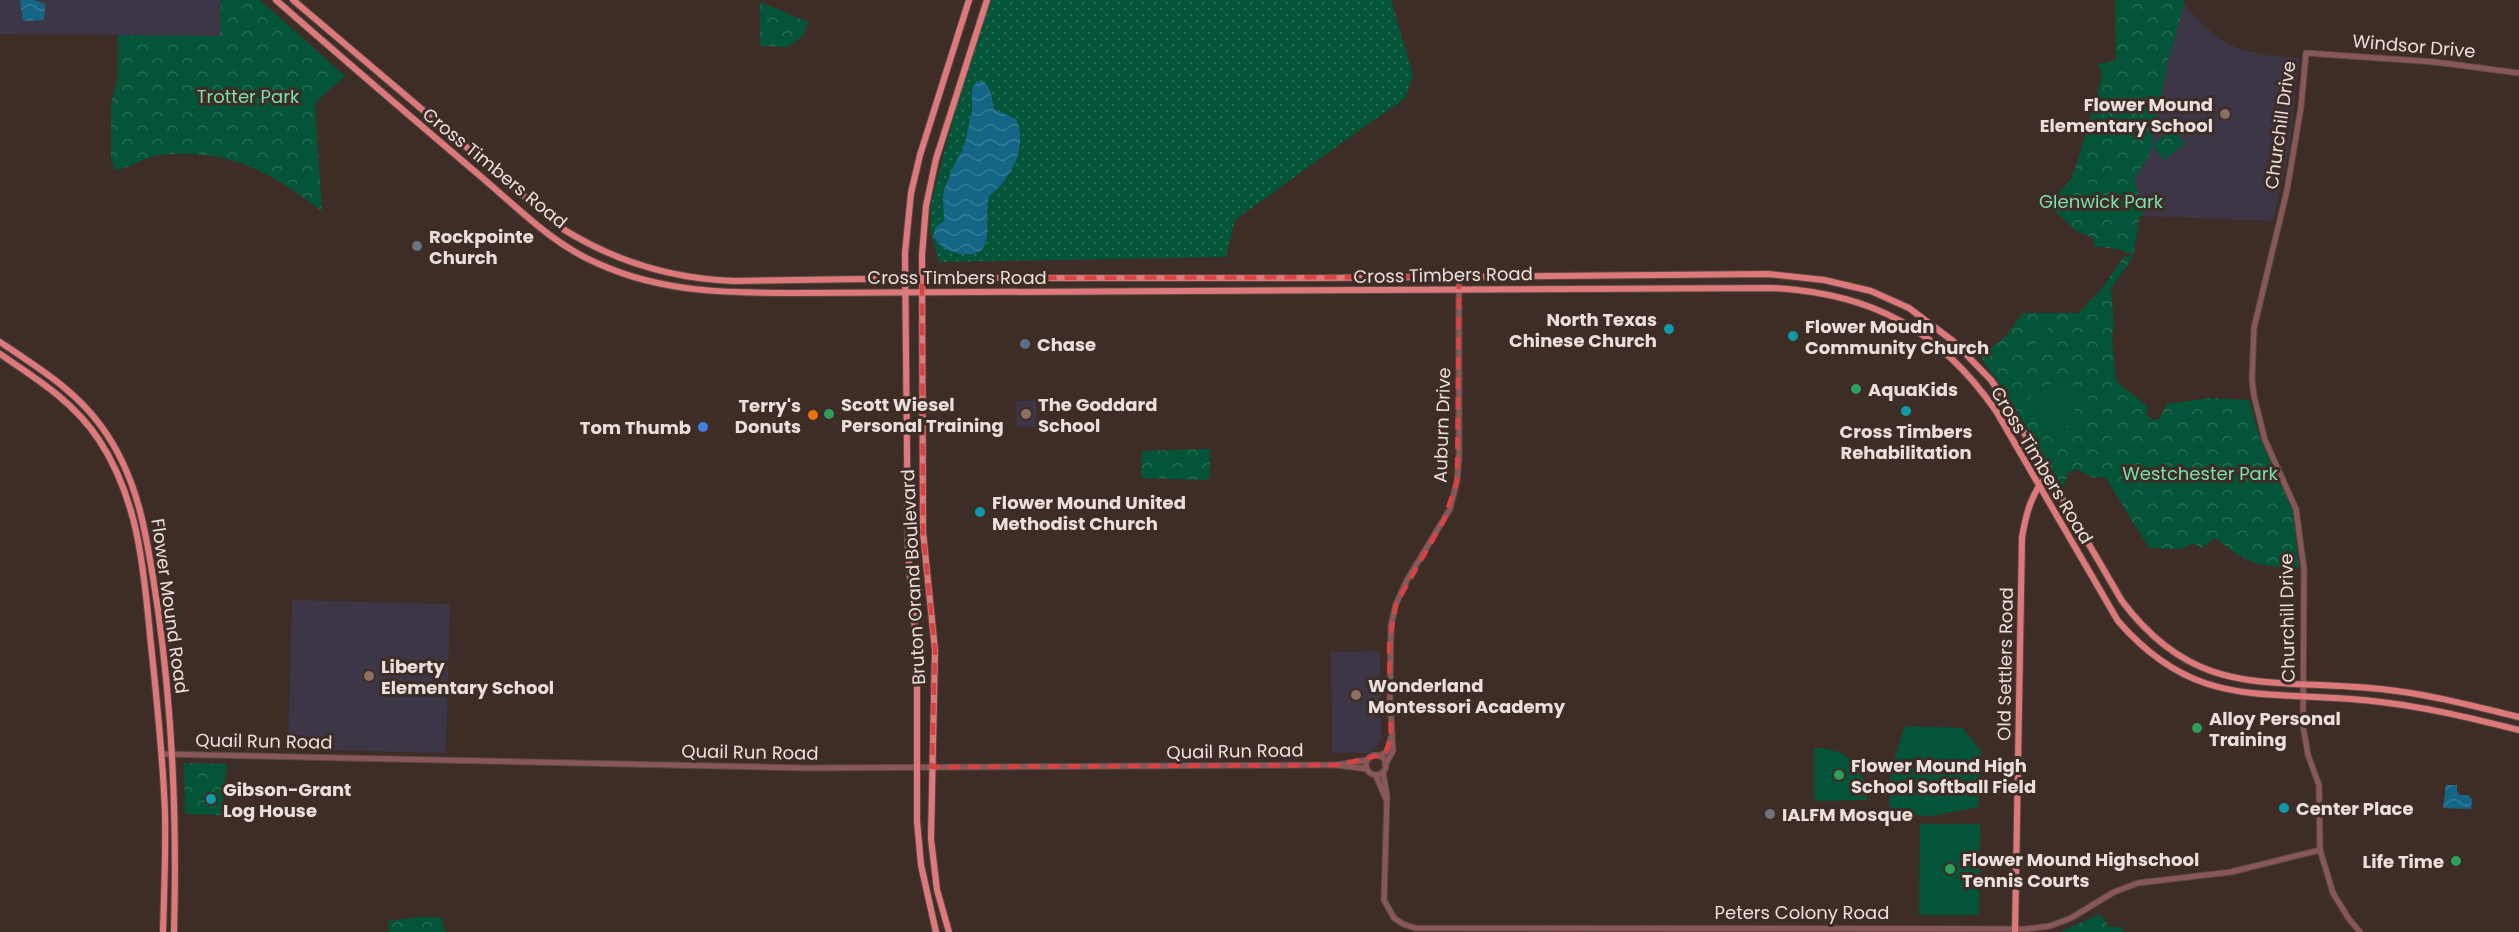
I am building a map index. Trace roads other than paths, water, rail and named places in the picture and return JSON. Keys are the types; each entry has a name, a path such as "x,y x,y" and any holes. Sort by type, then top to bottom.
{"main road":[{"name":"Cross Timbers Road","path":"276,0 538,226 581,255 638,279 670,287 706,291 800,294 905,291 1772,288 1822,292 1870,305 1903,321 1923,336 1982,391 2108,606 2118,621 2142,647 2187,676 2217,688 2242,693 2404,705 2519,730"},
{"name":"Cross Timbers Road","path":"293,0 563,229 602,251 644,268 706,280 1768,274 1824,280 1871,291 1916,313 1953,341 1991,380 2120,597 2133,615 2162,644 2206,670 2246,681 2303,683 2408,692 2519,717"},
{"name":"Bruton Orand Boulevard","path":"936,932 927,900 919,849 917,651 909,573 906,232 915,174 969,0"},
{"name":"Bruton Orand Boulevard","path":"949,932 933,865 931,807 935,650 923,532 922,278 924,227 932,179 987,0"},
{"path":"706,280 706,291"},
{"name":"Flower Mound Road","path":"0,342 54,378 80,401 101,426 129,473 140,506 161,632 173,754 176,853 174,932"},
{"name":"Flower Mound Road","path":"0,354 45,384 75,410 98,439 127,495 139,539 162,754 165,845 163,932"},
{"path":"906,400 922,400"},
{"path":"119,476 129,473"},
{"name":"Old Settlers Road","path":"2015,930 2022,537 2025,518 2038,485 2048,475"},
{"path":"2108,606 2120,597"}],"street":[{"name":"Windsor Drive","path":"2306,52 2435,62 2519,73"},
{"name":"Churchill Drive","path":"2306,52 2298,129 2287,190 2254,328 2251,363 2254,396 2265,440 2296,509 2304,569 2302,726 2306,747 2319,785 2320,850 2327,879 2338,904 2360,932"},
{"name":"Auburn Drive","path":"1385,765 1393,751 1389,645 1396,604 1407,580 1447,514 1457,481 1459,277"},
{"path":"1380,756 1385,765 1383,772 1376,776 1366,769 1367,760 1387,751 1391,738"},
{"name":"Quail Run Road","path":"162,754 523,763 918,768 1337,765 1366,769"},
{"name":"Quail Run Road","path":"1337,765 1367,760"},
{"name":"Peters Colony Road","path":"1383,772 1387,791 1384,900 1391,915 1408,926 1540,929 1664,926 2015,930 2042,927 2064,921 2114,892 2139,883 2231,872 2320,850"},
{"name":"Peters Colony Road","path":"1376,776 1386,799"}],"water":[{"path":"20,0 34,0 45,4 44,20 23,21"},
{"path":"977,81 985,82 991,93 994,109 1016,119 1020,141 1019,151 1010,172 989,196 985,244 980,251 962,254 943,247 936,241 934,234 937,226 944,220 943,194 952,169 964,147 972,111 972,89"},
{"path":"2446,785 2457,785 2460,795 2468,795 2472,799 2471,809 2443,808"}],"place":[{"name":"Flower Mound Elementary School","path":"2225,114"},
{"name":"Rockpointe Church","path":"417,246"},
{"name":"North Texas Chinese Church","path":"1669,329"},
{"name":"Flower Moudn Community Church","path":"1793,336"},
{"name":"Chase","path":"1025,344"},
{"name":"AquaKids","path":"1856,389"},
{"name":"Cross Timbers Rehabilitation","path":"1906,411"},
{"name":"Scott Wiesel Personal Training","path":"829,414"},
{"name":"The Goddard School","path":"1026,414"},
{"name":"Terry's Donuts","path":"813,415"},
{"name":"Tom Thumb","path":"703,427"},
{"name":"Flower Mound United Methodist Church","path":"980,512"},
{"name":"Liberty Elementary School","path":"369,676"},
{"name":"Wonderland Montessori Academy","path":"1356,695"},
{"name":"Alloy Personal Training","path":"2197,728"},
{"name":"Flower Mound High School Softball Field","path":"1839,775"},
{"name":"Gibson-Grant Log House","path":"211,799"},
{"name":"Center Place","path":"2284,808"},
{"name":"IALFM Mosque","path":"1770,814"},
{"name":"Life Time","path":"2456,861"},
{"name":"Flower Mound Highschool Tennis Courts","path":"1950,869"}],"park label":[{"name":"Trotter Park","path":"248,96"},
{"name":"Glenwick Park","path":"2101,201"},
{"name":"Westchester Park","path":"2200,473"}]}
